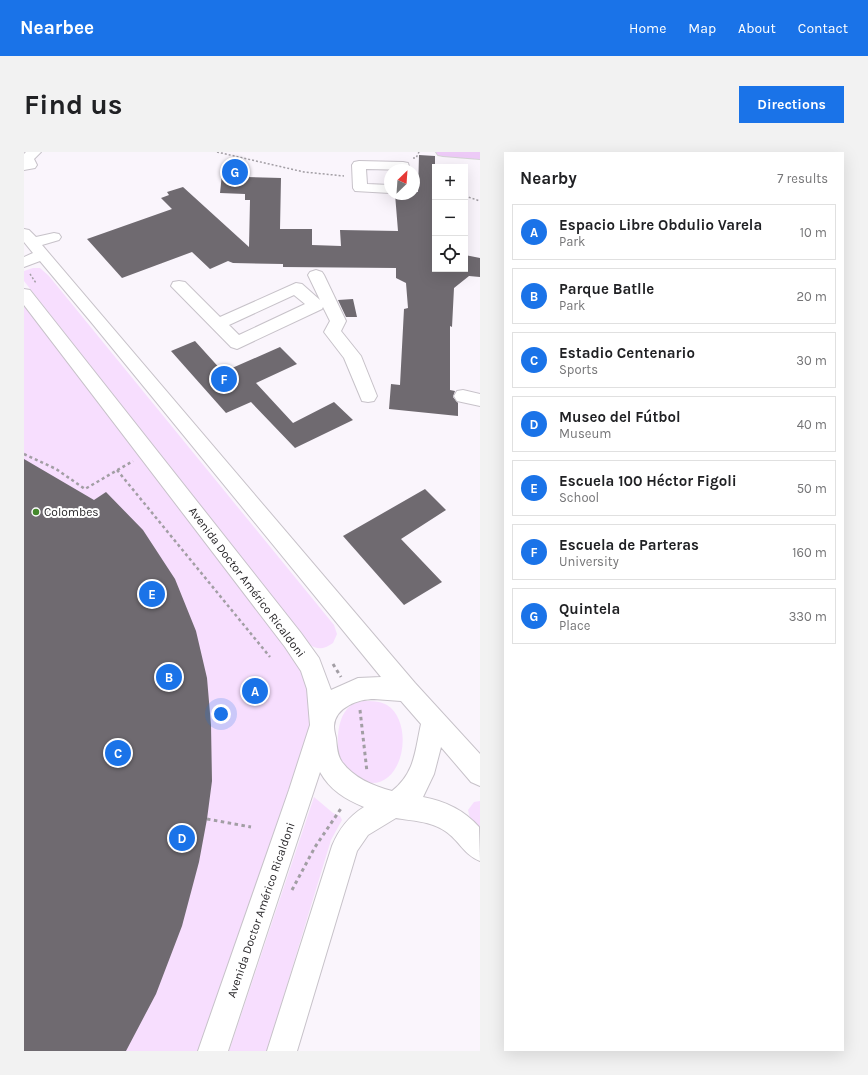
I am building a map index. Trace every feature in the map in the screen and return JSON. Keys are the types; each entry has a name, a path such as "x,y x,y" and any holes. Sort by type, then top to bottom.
{"main road":[{"path":"443,152 480,155"}],"street":[{"path":"24,166 30,164 27,158 34,152"},
{"path":"391,152 396,164"},
{"path":"384,167 359,165 360,188 384,189"},
{"path":"26,261 33,244 54,237"},
{"path":"33,244 407,691 480,772"},
{"path":"316,275 338,321 332,332 352,356 368,396"},
{"path":"179,286 237,343 316,305 296,288 218,324"},
{"name":"Avenida Doctor Américo Ricaldoni","path":"32,291 147,453 293,640 311,666 320,696 322,725 302,790 213,1051"},
{"path":"463,396 480,400"},
{"path":"407,691 360,688 337,698 331,706 322,725 327,760 334,772 354,789 381,802 435,813 449,818 462,828 480,848"},
{"path":"282,1051 345,846 359,826 396,805 411,792 420,780 434,721"}],"path":[{"path":"217,152 304,172 360,177"},
{"path":"416,158 419,152"},
{"path":"468,197 480,201"},
{"path":"26,261 31,276 32,291"},
{"path":"24,454 39,459 66,475 85,489 147,453"},
{"path":"117,470 270,657"},
{"path":"289,898 301,870 330,822 368,771 364,753 360,705 331,661"},
{"path":"207,819 251,827"}],"shaded area":[{"path":"33,268 40,268 49,276 334,625 337,634 333,643 323,648 317,648 307,643 24,281 24,271"},
{"path":"24,294 293,640 321,703 213,1051 24,1051"},
{"path":"363,701 379,702 387,705 396,714 401,727 403,742 400,757 395,770 386,779 374,783 359,780 339,761 338,734 343,714 349,707"},
{"path":"314,797 333,813 340,816 342,820 331,840 267,1051 229,1051"},
{"path":"480,801 480,834 470,819 468,810 474,802"}],"building":[{"path":"419,155 435,156 435,164 432,164 432,272 468,272 468,256 480,258 480,277 469,276 454,288 452,327 450,326 450,390 455,391 453,397 458,403 458,416 389,409 391,384 400,385 404,309 408,308 406,283 396,278 396,268 283,267 283,264 233,263 228,261 210,269 192,252 122,278 87,239 172,209 161,198 169,195 167,192 183,187 249,247 250,200 245,200 245,194 220,193 222,174 245,174 245,177 281,178 280,229 312,229 312,245 341,246 340,230 398,231 395,200 420,200 420,164 419,164"},
{"path":"353,299 357,317 346,317 338,300"},
{"path":"195,341 223,372 280,347 297,364 256,383 293,423 334,402 353,420 295,448 251,402 226,413 171,351"},
{"path":"24,459 94,500 106,492 143,530 175,579 196,631 207,678 211,725 212,781 199,862 182,926 156,994 126,1051 24,1051"},
{"path":"425,489 446,510 401,539 442,582 404,605 343,536"}],"place":[{"name":"Quintela","path":"235,172"},
{"name":"Escuela de Parteras","path":"224,379"},
{"name":"Colombes","path":"36,512"},
{"name":"Escuela 100 Héctor Figoli","path":"152,594"},
{"name":"Parque Batlle","path":"169,677"},
{"name":"Espacio Libre Obdulio Varela","path":"255,691"},
{"name":"Estadio Centenario","path":"118,753"},
{"name":"Museo del Fútbol","path":"182,838"}]}
